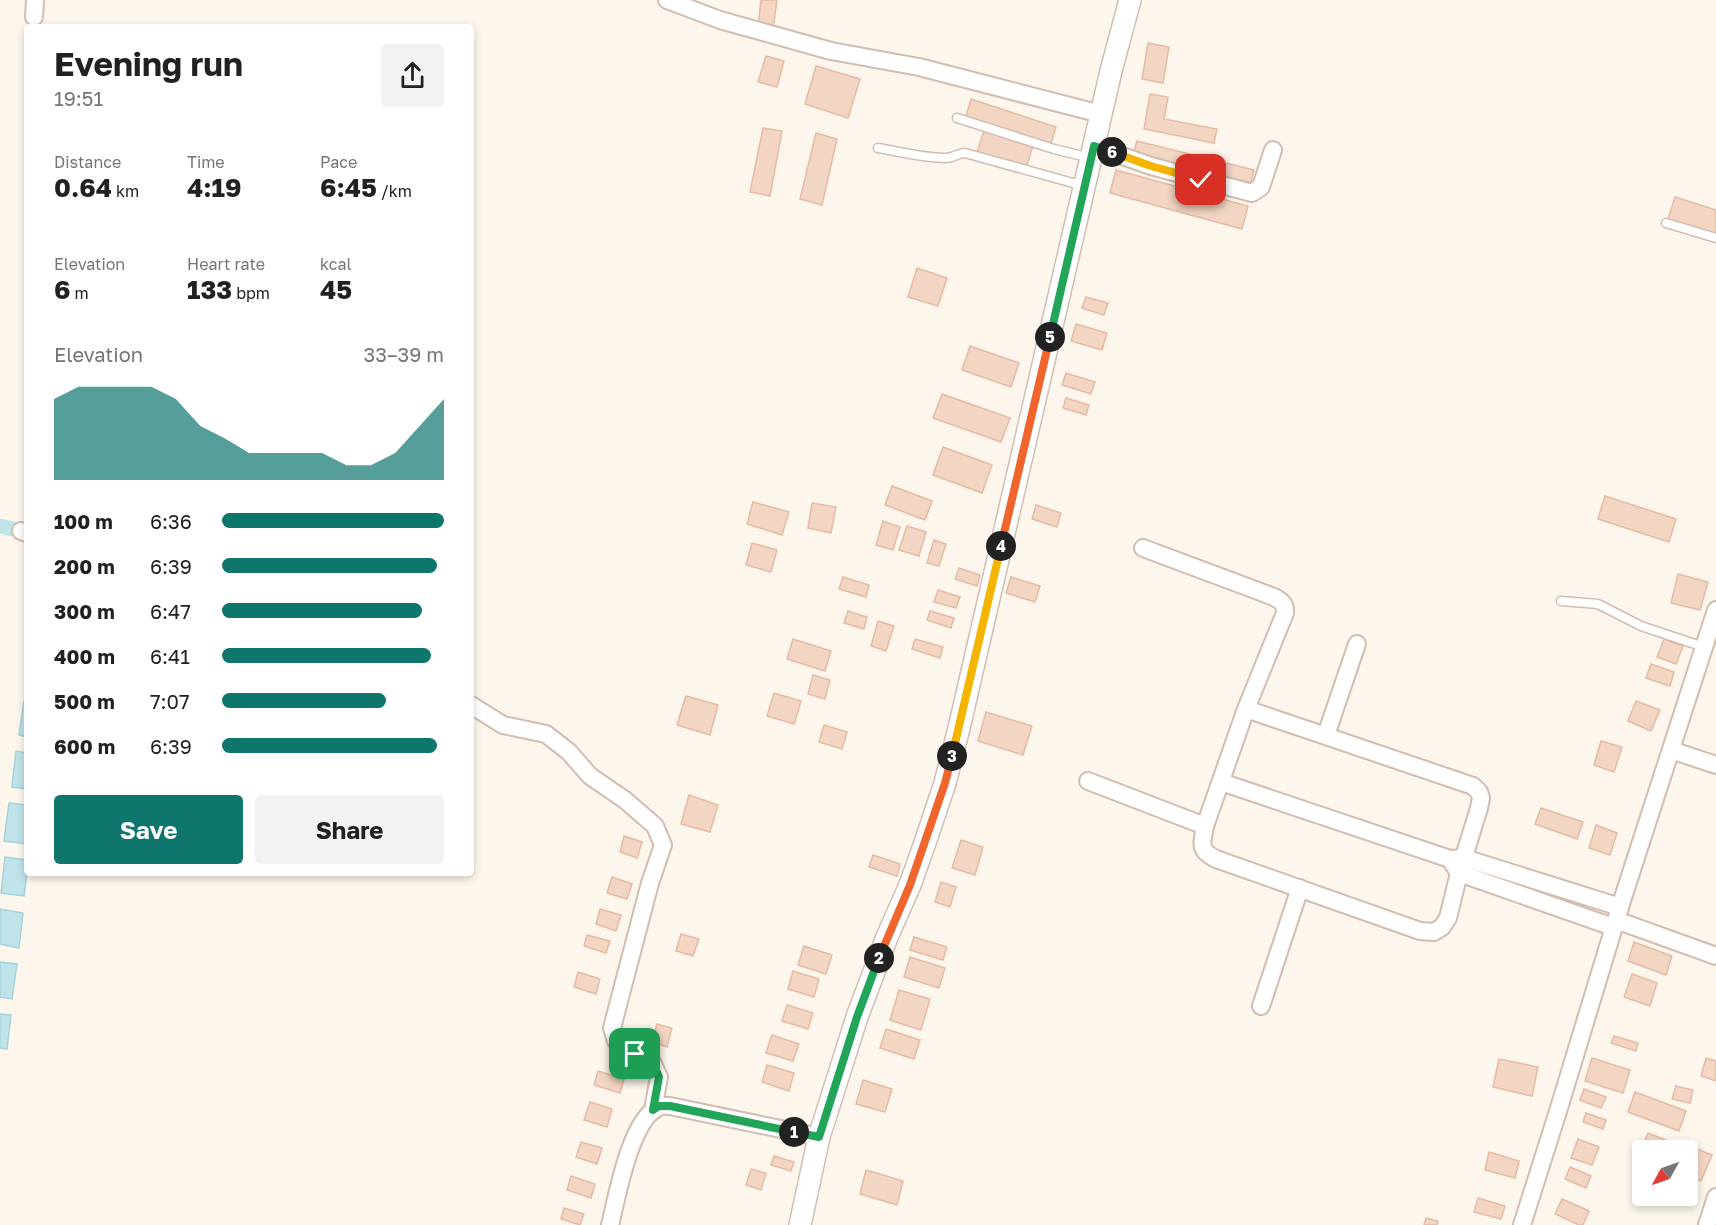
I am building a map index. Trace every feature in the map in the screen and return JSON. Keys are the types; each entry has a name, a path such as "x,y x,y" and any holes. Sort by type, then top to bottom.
{"street":[{"path":"34,17 35,0"},
{"path":"667,0 720,20 831,51 919,67 1101,114"},
{"path":"800,1225 819,1137 857,1017 887,937 910,885 945,783 1101,114 1130,0"},
{"path":"1093,152 1252,193 1261,187 1273,150"},
{"path":"1143,548 1274,597 1286,608 1246,709 1205,826 1202,845 1208,855 1420,931 1434,932 1442,927 1448,918 1458,863 1479,808 1481,798 1479,792 1473,786 1246,709"},
{"path":"1522,1225 1616,918 1716,610"},
{"path":"1326,735 1357,644"},
{"path":"474,707 503,724 546,734 569,752 590,776 625,800 655,826 663,845 650,883 612,1028 616,1041 652,1062 659,1077 653,1110"},
{"path":"1671,750 1716,765"},
{"path":"1088,781 1205,826"},
{"path":"1221,782 1616,918 1716,956"},
{"path":"1261,1006 1300,888"},
{"path":"610,1225 631,1146 641,1124 659,1106 670,1106 819,1137"},
{"path":"1707,1225 1716,1197"}],"lane":[{"path":"957,118 1054,149 1093,152"},
{"path":"878,148 922,157 952,157 965,153 1085,186"},
{"path":"1666,223 1716,238"},
{"path":"1561,601 1598,604 1641,626 1704,647"}],"water":[{"path":"24,701 24,736 19,735"},
{"path":"16,751 24,752 24,789 12,787"},
{"path":"9,803 24,805 24,844 4,841"},
{"path":"5,857 24,860 24,876 27,876 24,896 1,893"},
{"path":"0,909 23,913 19,948 0,944"},
{"path":"0,962 17,964 12,999 0,997"},
{"path":"0,1014 11,1015 7,1049 0,1048"}],"building":[{"path":"761,0 777,0 773,29 758,27"},
{"path":"1148,43 1169,47 1163,83 1142,79"},
{"path":"766,56 784,61 777,87 758,82"},
{"path":"816,66 860,79 848,118 805,104"},
{"path":"1150,94 1168,97 1164,119 1217,129 1214,143 1144,129"},
{"path":"971,99 1056,127 1050,147 965,119"},
{"path":"763,128 782,131 770,196 750,192"},
{"path":"984,131 1033,146 1026,168 977,152"},
{"path":"816,133 837,139 822,205 800,199"},
{"path":"1137,141 1254,170 1251,183 1133,154"},
{"path":"1116,170 1248,206 1242,229 1110,193"},
{"path":"1675,197 1716,210 1716,234 1668,219"},
{"path":"917,268 947,278 938,306 908,297"},
{"path":"1086,297 1108,303 1104,315 1082,308"},
{"path":"1076,324 1107,333 1102,350 1071,341"},
{"path":"970,346 1019,363 1011,387 962,370"},
{"path":"1066,373 1095,382 1091,394 1062,385"},
{"path":"942,394 1010,418 1001,442 933,418"},
{"path":"1066,398 1089,405 1086,415 1063,408"},
{"path":"943,447 992,465 982,493 933,475"},
{"path":"892,486 932,501 925,520 885,505"},
{"path":"1605,496 1676,519 1669,542 1598,519"},
{"path":"753,502 789,512 782,535 747,524"},
{"path":"812,503 836,507 831,533 808,528"},
{"path":"1036,505 1061,513 1057,527 1032,519"},
{"path":"883,521 900,527 893,550 876,545"},
{"path":"907,526 926,532 919,556 899,550"},
{"path":"934,540 946,544 939,566 927,563"},
{"path":"752,543 777,550 771,572 746,565"},
{"path":"959,568 980,575 977,586 955,579"},
{"path":"1678,574 1708,582 1700,610 1671,603"},
{"path":"843,577 869,585 866,597 839,589"},
{"path":"1011,577 1040,586 1035,602 1006,593"},
{"path":"938,590 960,597 956,608 934,602"},
{"path":"848,611 867,617 864,629 844,623"},
{"path":"930,611 954,618 951,628 927,620"},
{"path":"878,621 894,626 886,651 871,646"},
{"path":"793,639 831,651 825,671 787,659"},
{"path":"915,639 943,647 940,658 912,649"},
{"path":"1664,639 1683,646 1676,664 1657,657"},
{"path":"1651,664 1674,672 1670,686 1646,678"},
{"path":"813,675 830,680 825,699 808,694"},
{"path":"774,693 801,701 794,724 767,716"},
{"path":"686,696 718,705 710,735 677,725"},
{"path":"1636,701 1660,710 1651,731 1628,721"},
{"path":"986,712 1032,726 1023,755 978,741"},
{"path":"824,725 847,732 842,749 819,742"},
{"path":"1601,741 1622,747 1614,772 1594,765"},
{"path":"689,795 718,805 710,832 681,824"},
{"path":"1541,808 1583,822 1577,839 1535,824"},
{"path":"1596,825 1617,833 1610,855 1589,848"},
{"path":"624,836 642,842 637,858 620,852"},
{"path":"961,840 983,847 975,875 952,868"},
{"path":"873,855 900,864 897,876 869,867"},
{"path":"612,877 632,884 627,899 607,893"},
{"path":"941,882 956,887 950,907 935,902"},
{"path":"600,909 621,915 616,931 596,924"},
{"path":"681,934 699,939 693,956 676,951"},
{"path":"587,935 610,941 606,953 584,946"},
{"path":"914,937 947,947 943,960 910,950"},
{"path":"1634,942 1672,956 1666,975 1628,961"},
{"path":"804,946 832,955 826,974 798,965"},
{"path":"910,957 945,968 939,988 904,977"},
{"path":"793,971 819,979 814,997 788,989"},
{"path":"578,972 600,979 596,994 574,987"},
{"path":"1632,974 1657,983 1650,1006 1624,997"},
{"path":"899,990 930,999 921,1030 890,1020"},
{"path":"787,1005 813,1013 808,1029 782,1021"},
{"path":"657,1024 672,1028 667,1047 652,1042"},
{"path":"886,1029 920,1040 914,1059 880,1048"},
{"path":"772,1035 799,1044 793,1061 766,1053"},
{"path":"1614,1036 1638,1043 1636,1051 1611,1043"},
{"path":"1592,1058 1630,1070 1623,1093 1585,1081"},
{"path":"1706,1058 1716,1061 1716,1081 1701,1076"},
{"path":"1499,1059 1538,1067 1532,1096 1493,1087"},
{"path":"767,1065 794,1073 789,1091 762,1082"},
{"path":"598,1071 624,1079 620,1093 594,1085"},
{"path":"863,1080 892,1089 885,1112 856,1104"},
{"path":"1676,1086 1693,1090 1690,1103 1672,1099"},
{"path":"1584,1089 1606,1097 1601,1108 1580,1100"},
{"path":"1635,1092 1686,1111 1679,1131 1628,1112"},
{"path":"590,1102 612,1109 607,1127 584,1120"},
{"path":"1586,1113 1606,1120 1603,1129 1583,1122"},
{"path":"1648,1133 1666,1140 1645,1140"},
{"path":"1578,1139 1599,1147 1592,1165 1571,1158"},
{"path":"581,1142 602,1148 597,1164 576,1157"},
{"path":"1698,1149 1712,1155 1701,1181 1698,1180"},
{"path":"1489,1152 1519,1161 1515,1178 1485,1170"},
{"path":"774,1156 794,1162 791,1171 771,1165"},
{"path":"1570,1167 1591,1176 1586,1188 1565,1179"},
{"path":"751,1169 766,1173 761,1190 746,1185"},
{"path":"866,1170 903,1181 897,1205 860,1194"},
{"path":"571,1176 595,1184 591,1198 567,1190"},
{"path":"1478,1198 1505,1206 1501,1219 1474,1212"},
{"path":"1562,1199 1589,1211 1583,1225 1555,1214"},
{"path":"564,1208 584,1214 580,1225 561,1219"},
{"path":"1426,1218 1438,1221 1437,1225 1424,1225"}],"waterway":[{"path":"0,526 21,531"}],"route":[{"path":"635,1054 652,1062 659,1077 653,1110 659,1106 670,1106 819,1137 857,1017 887,937 910,885 945,783 1094,146 1201,180"}]}
